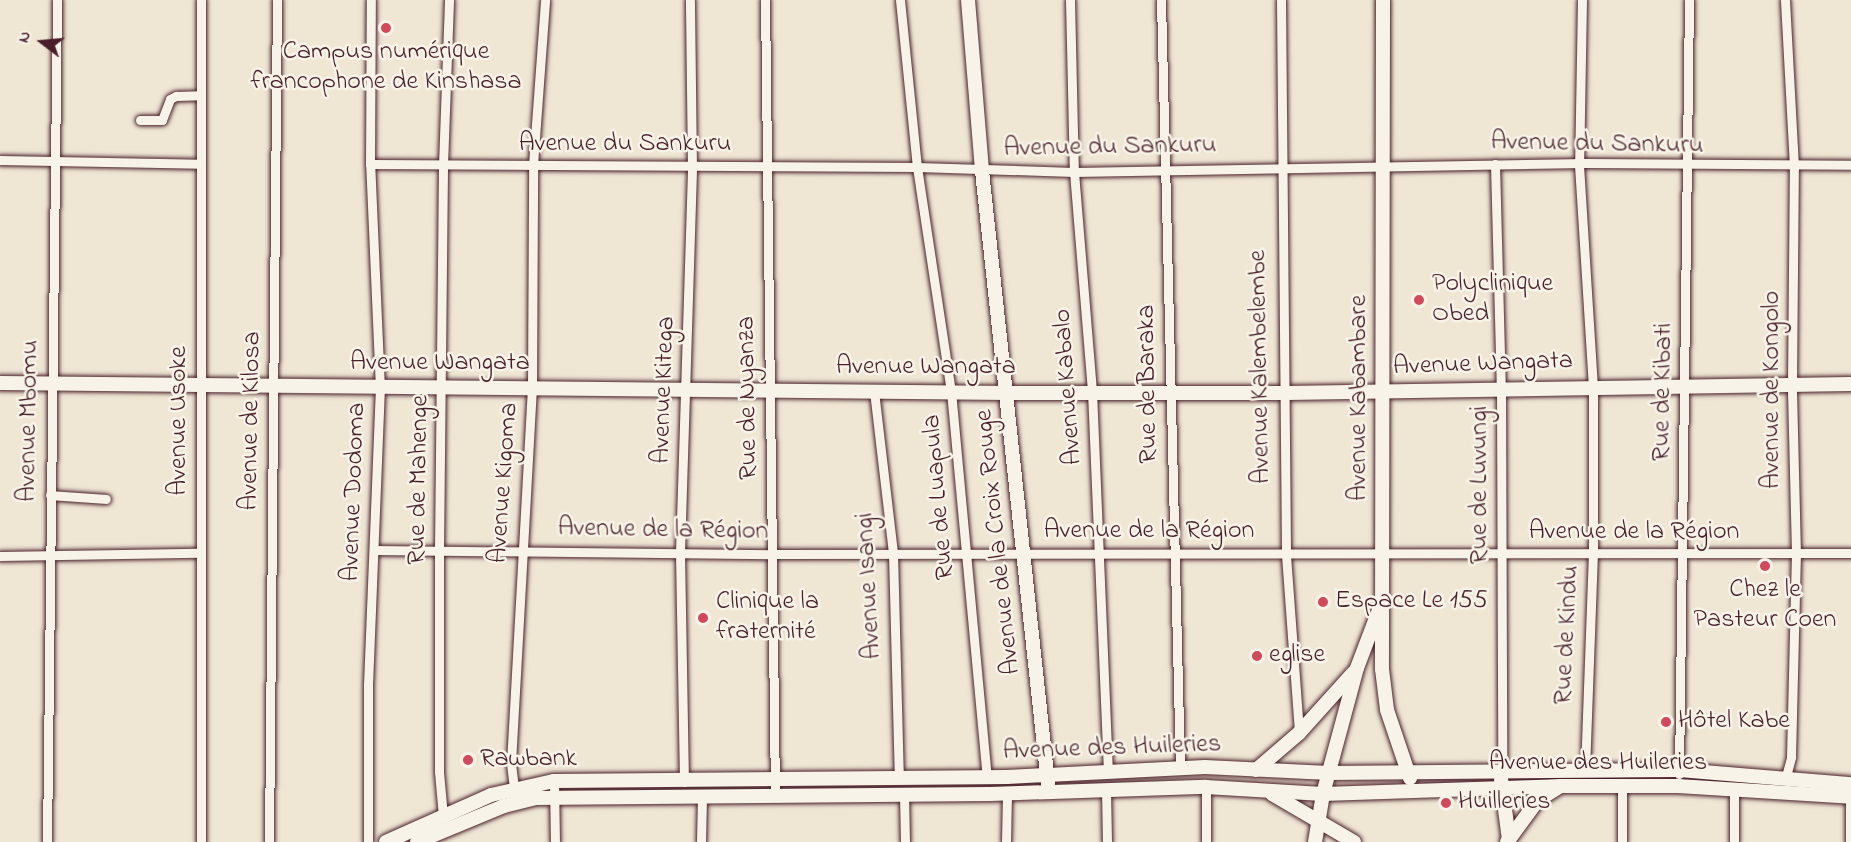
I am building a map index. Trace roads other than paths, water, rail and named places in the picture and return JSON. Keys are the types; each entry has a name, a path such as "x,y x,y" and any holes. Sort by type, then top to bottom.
{"main road":[{"name":"Avenue de la Croix Rouge","path":"968,0 982,171 1009,393 1049,792"},
{"name":"Avenue Kabambare","path":"1383,0 1385,392 1382,669 1387,710 1415,791"},
{"name":"Avenue Wangata","path":"0,383 275,388 1009,393 1170,390 1287,393 1385,392 1593,386 1851,384"},
{"path":"1315,842 1323,794 1357,668 1382,601"},
{"path":"1256,770 1299,733 1357,668"},
{"name":"Avenue des Huileries","path":"386,842 514,788 554,781 684,782 987,778 1180,767 1329,773 1585,769 1679,770 1785,780 1851,793"},
{"path":"1502,769 1501,787 1508,841"},
{"name":"Avenue des Huileries","path":"417,842 516,802 554,798 1007,793 1206,787 1323,794 1561,786 1678,786 1851,793"},
{"path":"1508,841 1538,800 1561,786"},
{"path":"1268,792 1353,842"}],"street":[{"name":"Avenue Mbomu","path":"47,842 48,557 57,0"},
{"name":"Avenue Usoke","path":"201,0 202,386 199,554 201,842"},
{"name":"Avenue de Kilosa","path":"269,842 277,0"},
{"name":"Avenue Dodoma","path":"368,842 368,684 380,389 370,164 371,0"},
{"name":"Rue de Mahenge","path":"443,816 439,772 439,550 443,165 449,0"},
{"name":"Avenue Kigoma","path":"514,788 511,763 532,388 533,165 545,0"},
{"name":"Avenue Kitega","path":"684,782 680,552 687,391 692,169 690,0"},
{"name":"Rue de Nyanza","path":"765,0 765,165 775,795"},
{"name":"Rue de Luapula","path":"900,0 917,167 951,391 987,778"},
{"name":"Avenue Kabalo","path":"1071,0 1074,172 1092,391 1108,772"},
{"name":"Rue de Baraka","path":"1161,0 1180,767"},
{"name":"Avenue Kalembelembe","path":"1281,0 1287,393 1286,555 1299,733"},
{"name":"Rue de Kindu","path":"1582,0 1579,163 1593,386 1593,552 1585,769"},
{"name":"Rue de Kibati","path":"1678,786 1686,386 1689,0"},
{"name":"Avenue de Kongolo","path":"1785,0 1794,167 1792,385 1796,554 1791,757 1785,780"},
{"path":"141,120 162,120 170,99 176,96 200,95"},
{"path":"0,160 200,164"},
{"name":"Avenue du Sankuru","path":"370,164 692,169 765,165 1074,172 1164,168 1579,163 1689,167 1851,165"},
{"name":"Rue de Luvungi","path":"1495,164 1503,554 1502,769"},
{"name":"Avenue Isangi","path":"874,391 893,553 899,779"},
{"path":"50,495 106,499"},
{"name":"Avenue de la Région","path":"374,550 772,554 1174,551 1286,555 1593,552 1851,553"},
{"path":"0,556 199,554"},
{"path":"554,781 555,842"},
{"path":"1622,786 1622,842"},
{"path":"1206,787 1206,838"},
{"path":"1734,788 1734,842"},
{"path":"1106,790 1107,842"},
{"path":"1006,842 1007,793"},
{"path":"1850,842 1851,793"},
{"path":"904,794 905,842"},
{"path":"701,842 702,796"}],"place":[{"name":"Campus numérique francophone de Kinshasa","path":"386,28"},
{"name":"Polyclinique Obed","path":"1419,300"},
{"name":"Chez le Pasteur Coen","path":"1765,566"},
{"name":"Espace Le 155","path":"1323,602"},
{"name":"Clinique la fraternité","path":"703,618"},
{"name":"eglise","path":"1257,656"},
{"name":"Hôtel Kabe","path":"1666,722"},
{"name":"Rawbank","path":"468,760"},
{"name":"Huilleries","path":"1446,803"}]}
